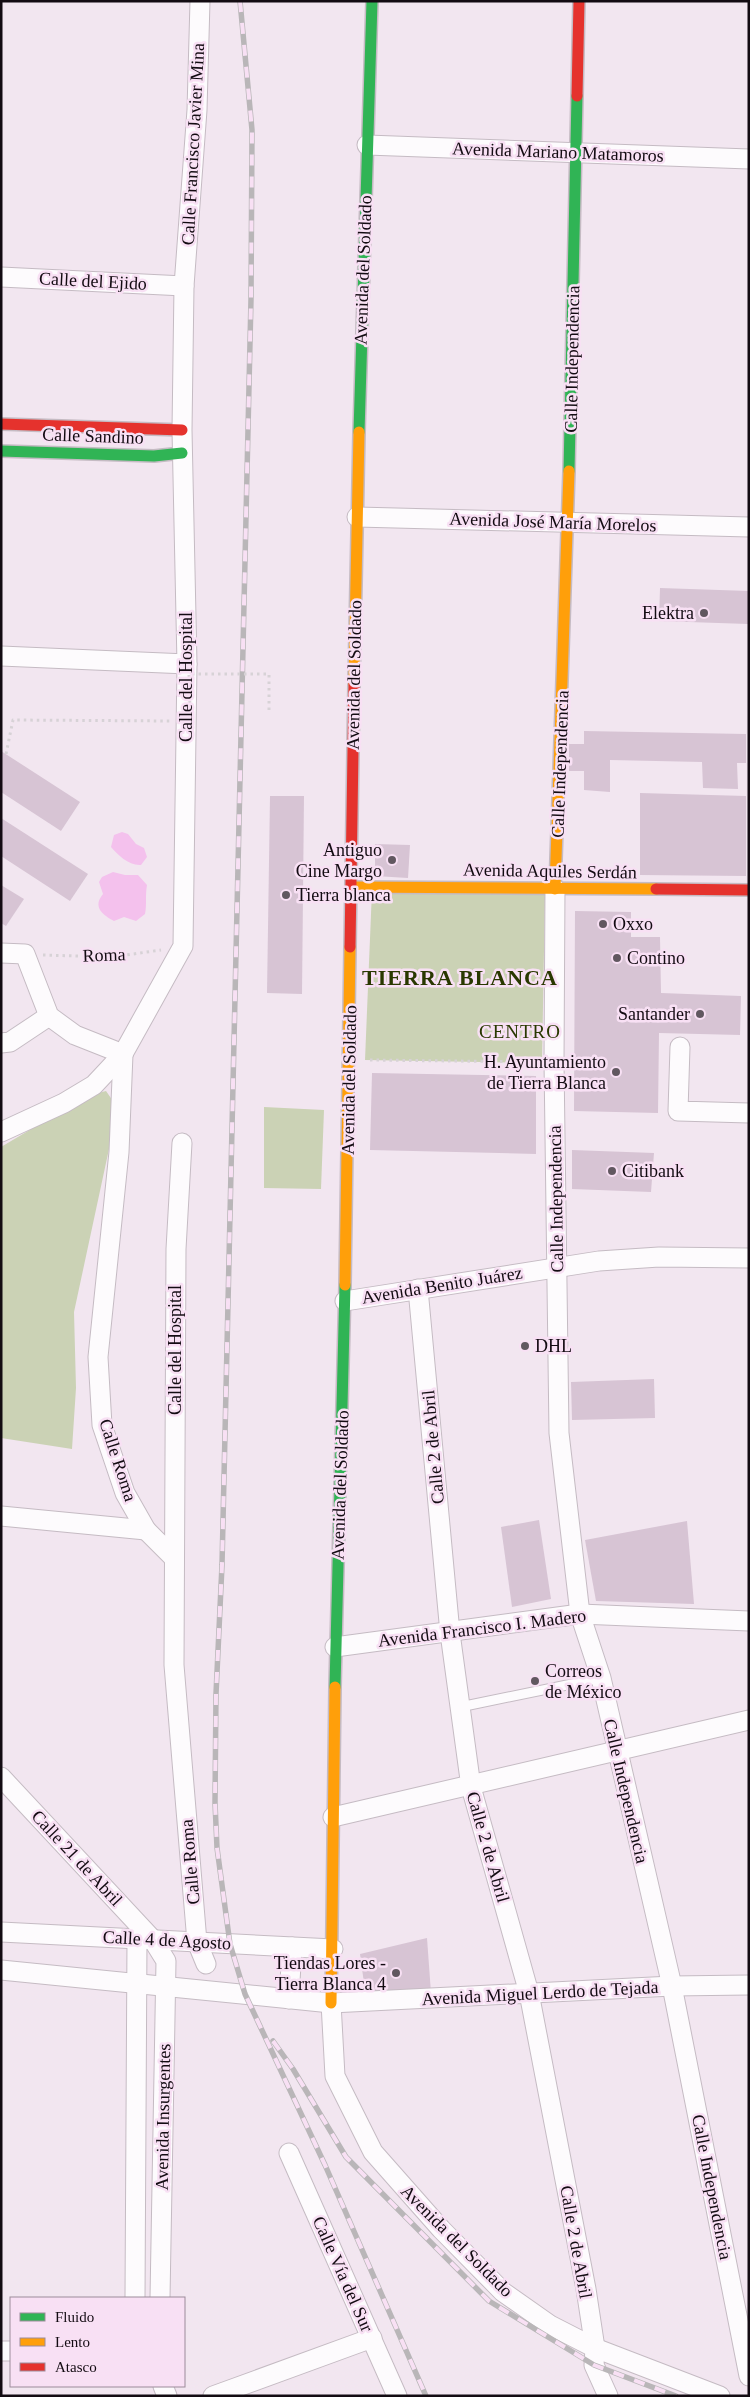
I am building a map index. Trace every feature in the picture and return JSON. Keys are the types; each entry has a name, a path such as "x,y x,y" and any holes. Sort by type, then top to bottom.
{"street":[{"name":"Calle Francisco Javier Mina","path":"184,286 197,110 200,1"},
{"name":"Avenida del Soldado","path":"372,1 357,517 345,1301 335,1647 331,2003 335,2076 372,2152 440,2229 503,2292 550,2325 595,2348 720,2396"},
{"name":"Calle Independencia","path":"579,1 568,523 556,889 554,1062 559,1433 580,1614 601,1678 616,1751 672,1986 749,2376"},
{"name":"Avenida Mariano Matamoros","path":"367,145 749,160"},
{"name":"Calle del Ejido","path":"1,277 184,286"},
{"name":"Calle del Hospital","path":"123,1054 182,946 188,716 182,454 184,286"},
{"name":"Calle Sandino","path":"1,424 182,430"},
{"name":"Calle Sandino","path":"1,451 154,456 182,454"},
{"name":"Avenida José María Morelos","path":"357,517 749,527"},
{"path":"1,656 187,664"},
{"name":"Avenida Aquiles Serdán","path":"351,887 749,890"},
{"path":"1,953 25,954 50,1016 75,1035 123,1054 94,1085 64,1103 1,1132"},
{"path":"1,1043 10,1042 50,1016"},
{"path":"680,1047 678,1111 749,1113"},
{"name":"Calle Roma","path":"123,1054 119,1152 98,1357 102,1425 125,1493 146,1530 173,1557 174,1665 197,1942 206,1964"},
{"name":"Calle del Hospital","path":"173,1557 176,1249 182,1142"},
{"name":"Avenida Benito Juárez","path":"345,1301 558,1267 659,1257 749,1258"},
{"name":"Calle 2 de Abril","path":"418,1289 450,1632 471,1786 529,1993 595,2348 594,2365 608,2396"},
{"path":"1,1516 146,1530"},
{"name":"Avenida Francisco I. Madero","path":"335,1647 580,1614 749,1621"},
{"path":"333,1817 749,1720"},
{"name":"Calle 21 de Abril","path":"1,1777 145,1939"},
{"name":"Calle 4 de Agosto","path":"1,1932 332,1949"},
{"name":"Avenida Insurgentes","path":"136,2297 137,1983 145,1939"},
{"name":"Avenida Insurgentes","path":"145,1939 166,1961 160,2297"},
{"path":"289,1999 292,1947"},
{"path":"1,1970 331,2003"},
{"name":"Avenida Miguel Lerdo de Tejada","path":"331,2003 672,1986 749,1985"},
{"name":"Calle Vía del Sur","path":"289,2153 397,2396"},
{"path":"213,2396 372,2338"}],"lane":[{"path":"460,1707 601,1678"}],"path":[{"path":"6,754 13,720 188,716 189,674 269,674 269,712"},
{"name":"Roma","path":"25,954 112,957 182,946"},
{"path":"349,1060 554,1062"}],"green space":[{"path":"372,890 545,894 542,1063 365,1060"},
{"path":"106,1091 115,1104 112,1135 74,1312 76,1388 72,1449 1,1438 1,1147 87,1096"},
{"path":"264,1107 324,1110 321,1189 264,1188"}],"shaded area":[{"path":"122,832 128,834 136,844 144,848 147,857 141,865 128,862 111,847 114,835"},
{"path":"113,872 125,875 138,875 147,885 145,914 136,921 124,917 114,921 100,910 99,903 103,894 99,882 102,877"}],"building":[{"name":"Elektra","path":"660,588 749,591 748,624 659,621"},
{"path":"584,731 746,734 746,763 737,763 738,789 703,788 702,762 610,760 610,792 584,790 584,771 569,771 569,744 584,744"},
{"path":"1,751 80,802 61,831 1,792"},
{"path":"640,793 746,796 746,876 640,875"},
{"name":"Tierra blanca","path":"270,796 304,796 302,994 267,993"},
{"path":"1,818 88,874 70,901 1,856"},
{"name":"Antiguo Cine Margo","path":"375,844 410,845 408,878 375,876"},
{"path":"1,885 24,899 6,926 1,923"},
{"path":"575,911 631,912 631,937 660,937 661,993 741,996 740,1035 659,1033 658,1113 574,1111"},
{"path":"372,1073 536,1076 536,1154 370,1150"},
{"name":"Citibank","path":"572,1150 654,1153 651,1192 572,1189"},
{"path":"654,1379 655,1418 572,1420 571,1382"},
{"path":"539,1520 551,1599 512,1607 501,1527"},
{"path":"687,1521 694,1604 596,1601 585,1540"},
{"name":"Tiendas Lores - Tierra Blanca 4","path":"427,1938 431,1993 366,1998 360,1954"}],"railway":[{"path":"240,1 252,130 251,299 222,1565 216,1694 215,1803 217,1848 230,1944 245,1994 325,2165 426,2396"},
{"path":"273,2041 293,2069 346,2157 489,2301 594,2365 676,2396"}],"traffic: fast":[{"path":"359,432 372,1"},
{"path":"569,471 577,96"},
{"path":"1,451 154,456 182,453"},
{"path":"335,1687 345,1285"}],"traffic: slow":[{"path":"354,684 359,432"},
{"path":"555,889 569,471"},
{"path":"351,887 656,889"},
{"path":"345,1285 350,947"},
{"path":"331,2003 335,1687"}],"traffic: jam":[{"path":"577,96 579,1"},
{"path":"1,424 182,430"},
{"path":"350,947 354,684"},
{"path":"656,889 749,890"}],"place":[{"name":"Elektra","path":"704,613"},
{"name":"Antiguo Cine Margo","path":"392,860"},
{"name":"Tierra blanca","path":"286,895"},
{"name":"Oxxo","path":"603,924"},
{"name":"Contino","path":"617,958"},
{"name":"Santander","path":"700,1014"},
{"name":"H. Ayuntamiento de Tierra Blanca","path":"616,1072"},
{"name":"Citibank","path":"612,1171"},
{"name":"DHL","path":"525,1346"},
{"name":"Correos de México","path":"535,1681"},
{"name":"Tiendas Lores - Tierra Blanca 4","path":"396,1973"}],"district":[{"name":"TIERRA BLANCA","path":"460,977"},
{"name":"CENTRO","path":"520,1031"}]}
